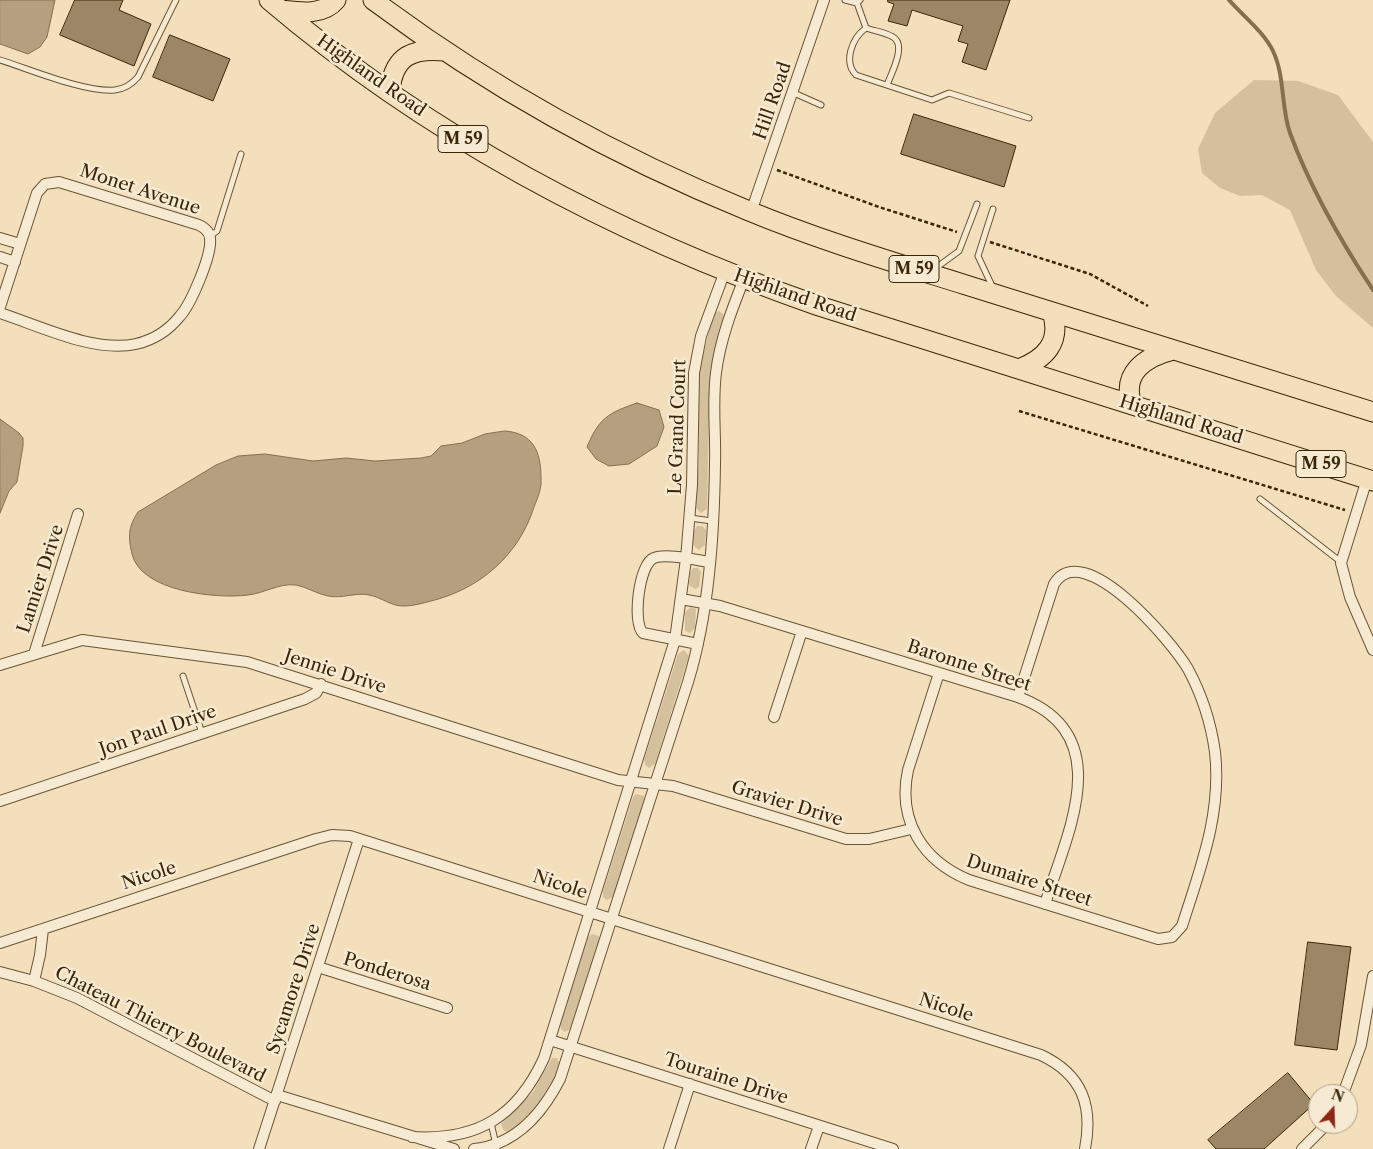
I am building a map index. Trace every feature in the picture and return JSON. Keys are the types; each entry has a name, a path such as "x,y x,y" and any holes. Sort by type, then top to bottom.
{"highway":[{"path":"275,5 313,12 324,9 336,0"},
{"name":"M 59","path":"373,0 445,51 536,107 623,154 751,212 832,242 929,274 1373,412"},
{"name":"Highland Road","path":"275,5 390,90 482,151 534,181 644,236 744,279 835,311 1370,480"},
{"path":"390,90 393,72 408,55 429,50 445,51"},
{"path":"1018,370 1038,360 1052,346 1056,329 1052,312"},
{"path":"1132,405 1129,388 1134,372 1149,358 1173,350"}],"street":[{"name":"Hill Road","path":"751,212 794,93 824,0"},
{"name":"Monet Avenue","path":"0,313 98,344 126,345 148,340 172,324 188,305 210,246 210,236 207,230 199,225 59,182 45,184 37,192 20,244"},
{"path":"0,238 20,244 0,307"},
{"path":"0,257 15,262"},
{"name":"Le Grand Court","path":"412,1137 430,1138 461,1134 491,1123 513,1106 528,1088 541,1065 675,640 682,599 690,518 694,367 701,336 725,271"},
{"name":"Le Grand Court","path":"474,1149 497,1147 520,1132 540,1111 560,1079 655,784 698,644 709,562 712,520 716,373 726,330 744,279"},
{"path":"1370,480 1341,563 1350,597 1373,650"},
{"name":"Lamier Drive","path":"34,654 78,514"},
{"path":"698,644 643,633 637,626 636,616 644,569 647,563 660,556 709,562"},
{"name":"Dumaire Street","path":"939,673 906,778 905,803 912,829 931,857 957,875 1158,940 1165,940 1176,935 1182,926 1210,838 1216,800 1217,776 1212,731 1202,700 1184,663 1164,634 1132,603 1084,573 1070,571 1062,574 1054,584 1018,697"},
{"name":"Baronne Street","path":"682,599 704,602 1018,697 1045,711 1062,728 1071,743 1078,767 1078,795 1045,904"},
{"path":"774,717 802,631"},
{"name":"Jennie Drive","path":"0,665 70,642 88,640 247,662 618,780 655,784"},
{"name":"Jon Paul Drive","path":"0,801 312,696 321,684"},
{"name":"Gravier Drive","path":"655,784 673,786 846,839 870,839 912,829"},
{"name":"Nicole","path":"0,943 323,836 340,835 359,838 1041,1055 1069,1074 1080,1090 1087,1108 1088,1129 1085,1149"},
{"name":"Sycamore Drive","path":"259,1149 359,838"},
{"path":"34,981 40,955 43,928"},
{"name":"Ponderosa","path":"318,967 448,1008"},
{"name":"Chateau Thierry Boulevard","path":"0,972 34,981 89,1003 276,1098 452,1149"},
{"path":"1347,1084 1362,1045 1373,976"},
{"name":"Touraine Drive","path":"550,1040 893,1149"},
{"path":"669,1149 690,1084"},
{"path":"812,1149 819,1126"},
{"path":"1302,1149 1317,1134"}],"lane":[{"path":"0,60 84,86 115,90 124,87 132,84 138,77 176,0"},
{"path":"846,0 859,2 866,28"},
{"path":"866,28 857,34 848,62 850,69 856,75 932,100 949,93 1029,118"},
{"path":"866,28 894,37 898,43 898,52 887,85"},
{"path":"794,93 821,105"},
{"path":"210,236 217,232 241,154"},
{"path":"929,274 959,250 977,204"},
{"path":"993,209 978,256 996,295"},
{"path":"1260,499 1341,563"},
{"path":"690,518 712,520"},
{"path":"183,676 202,734"},
{"path":"491,1123 497,1147"}],"path":[{"path":"786,173 879,207 955,231"},
{"path":"991,242 1099,278 1148,306"},
{"path":"1019,410 1357,513"}],"shaded area":[{"path":"0,0 55,0 47,37 40,47 28,54 0,44"},
{"path":"1254,80 1298,81 1338,95 1373,142 1373,328 1336,296 1316,270 1290,210 1262,195 1240,196 1220,188 1202,173 1198,149 1215,113"},
{"path":"719,311 723,314 724,318 710,374 707,509 701,513 696,508 699,458 699,373 713,314"},
{"path":"637,403 659,410 664,427 657,446 629,464 609,466 596,459 587,447 600,423 619,410"},
{"path":"0,419 19,433 23,438 23,446 17,482 9,491 0,513"},
{"path":"505,431 522,435 534,445 541,468 538,496 527,524 508,555 481,579 449,595 411,606 400,606 364,594 338,597 328,596 296,585 284,585 248,595 218,596 200,594 164,585 150,577 138,567 132,554 130,532 132,522 138,512 216,465 238,456 265,454 313,461 346,458 375,461 421,458 431,456 441,446 462,443 485,434"},
{"path":"697,526 702,526 706,530 705,545 699,550 693,545 694,531"},
{"path":"693,568 698,568 701,572 699,587 695,589 689,585 690,573"},
{"path":"691,607 696,609 695,628 690,633 685,631 685,612"},
{"path":"684,650 689,656 655,764 649,768 645,765 644,760 678,654"},
{"path":"636,794 644,796 644,801 614,896 607,900 603,897 603,891 633,797"},
{"path":"592,934 599,936 599,942 572,1028 565,1032 561,1029 560,1024 588,937"},
{"path":"552,1058 557,1058 560,1065 551,1085 526,1119 509,1132 504,1131 501,1124 533,1092"}],"building":[{"path":"75,0 123,0 119,10 151,24 134,66 60,35"},
{"path":"888,0 1010,0 986,70 962,62 968,44 958,41 963,26 912,10 907,26 888,21 894,4 888,2"},
{"path":"170,35 230,59 213,101 153,77"},
{"path":"914,114 1016,146 1004,187 901,154"},
{"path":"1308,942 1351,947 1337,1050 1295,1045"},
{"path":"1288,1073 1308,1097 1308,1109 1264,1149 1216,1149 1208,1140"}],"waterway":[{"path":"1229,0 1259,31 1273,51 1281,81 1287,123 1298,154 1327,214 1373,290"}]}
